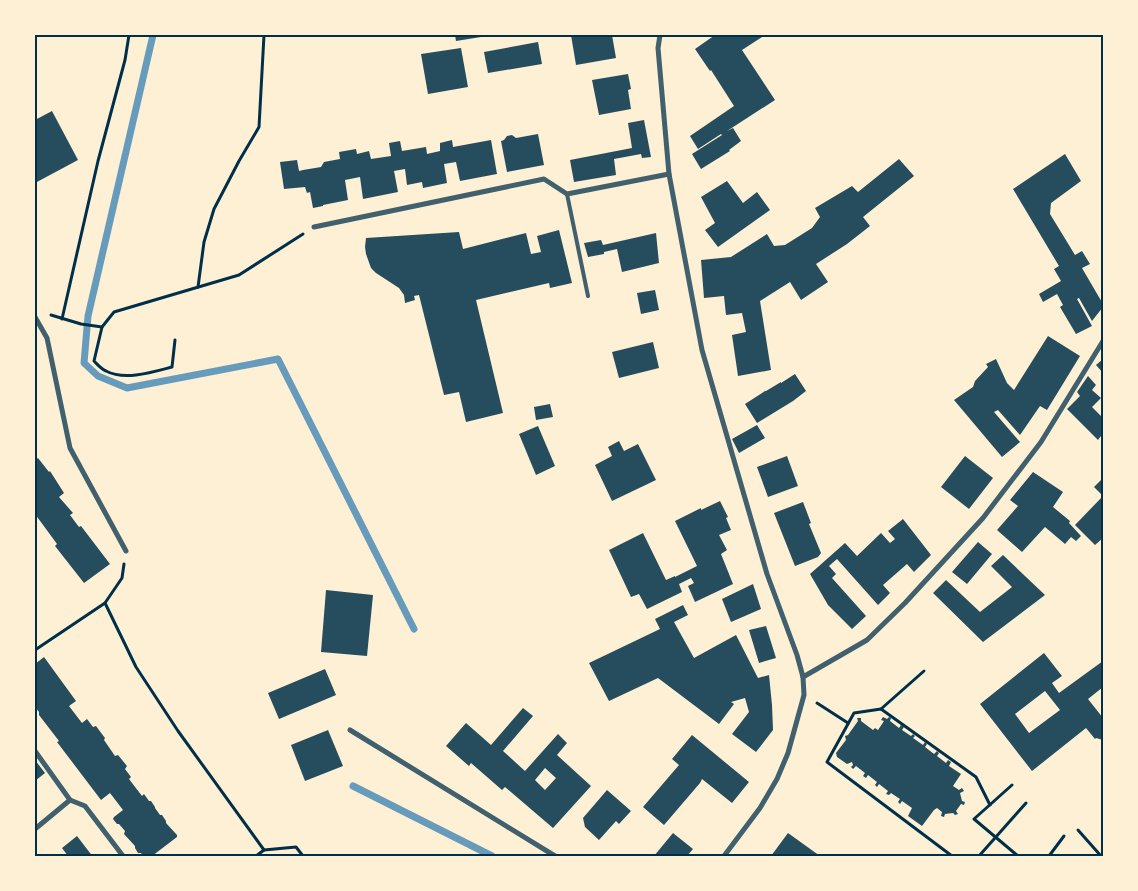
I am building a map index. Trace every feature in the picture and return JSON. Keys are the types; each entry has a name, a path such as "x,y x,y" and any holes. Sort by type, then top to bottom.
{"street":[{"path":"660,35 658,48 669,174 702,350 767,574 803,676 804,695 788,753 777,778 760,808 724,856"},
{"path":"314,227 544,180 567,194 669,174"},
{"path":"35,317 47,338 70,448 126,552"},
{"path":"803,676 867,640 910,598 983,518 1041,442 1103,341"},
{"path":"350,730 555,856"},
{"path":"35,751 70,800 85,806 123,856"},
{"path":"35,829 70,800"}],"lane":[{"path":"567,194 588,296"}],"path":[{"path":"62,319 98,161 126,60 129,35"},
{"path":"198,287 204,242 214,209 259,127 264,35"},
{"path":"175,340 172,367 151,373 117,374 105,371 94,361 102,327 114,312 239,275 314,227"},
{"path":"44,313 81,324 102,327"},
{"path":"35,650 105,604 122,578 126,552"},
{"path":"105,604 136,667 178,731 264,850"},
{"path":"924,671 881,709 854,713 827,762 952,856"},
{"path":"804,695 848,723"},
{"path":"881,709 976,777 990,805"},
{"path":"1012,785 974,819 1018,856"},
{"path":"979,856 1026,803"},
{"path":"1078,830 1100,856"},
{"path":"1049,856 1064,836"},
{"path":"256,856 264,850 296,847 303,856"}],"building":[{"path":"455,35 480,35 481,37 456,41"},
{"path":"571,35 612,35 616,58 576,65"},
{"path":"715,35 765,35 742,50 775,100 727,131 733,128 741,141 730,151 701,169 692,154 722,135 698,149 690,136 734,106 695,49"},
{"path":"538,42 542,64 488,73 484,52"},
{"path":"461,48 468,87 428,94 421,54"},
{"path":"628,74 631,89 628,90 631,109 599,115 592,80"},
{"path":"52,111 78,160 35,183 35,120"},
{"path":"644,120 651,157 642,158 641,154 614,159 616,175 574,182 570,160 632,148 628,123"},
{"path":"538,134 544,165 507,172 501,141 507,136 512,135 516,138"},
{"path":"452,140 453,147 491,140 497,174 460,181 456,162 444,164 447,183 423,188 422,182 407,185 405,169 394,171 398,192 363,199 360,177 345,180 348,200 313,208 310,192 307,193 305,187 284,189 280,162 297,160 299,171 321,167 324,162 340,159 339,152 356,149 357,154 369,151 371,159 391,156 389,143 400,141 402,151 426,147 427,154 440,151 440,143"},
{"path":"1065,154 1081,181 1051,203 1050,214 1075,255 1082,251 1090,264 1082,268 1103,304 1103,307 1092,321 1079,298 1077,299 1092,326 1076,334 1060,307 1063,305 1057,294 1043,302 1039,294 1061,281 1054,269 1059,266 1013,189"},
{"path":"899,159 914,176 863,217 870,226 816,264 828,282 801,300 790,282 760,301 771,370 738,376 732,335 746,332 742,313 726,315 724,296 704,298 701,260 731,257 767,234 774,246 785,245 812,228 820,217 815,208 852,186 858,192"},
{"path":"727,181 743,203 757,192 770,210 718,247 705,230 715,223 701,197"},
{"path":"559,230 572,283 550,288 549,283 476,300 503,413 466,422 459,392 444,395 419,295 414,296 415,300 405,303 404,295 399,288 371,268 366,254 366,238 459,232 463,249 526,233 531,254 541,252 537,236"},
{"path":"656,233 659,263 622,272 617,249 588,257 584,243 601,240 603,245"},
{"path":"655,290 659,310 641,314 637,293"},
{"path":"1048,336 1080,356 1047,410 1040,406 1020,435 998,410 994,412 1020,442 1002,457 954,400 973,387 975,381 988,367 986,364 996,359 1007,383 1014,390"},
{"path":"653,342 659,368 619,378 612,352"},
{"path":"1103,359 1103,373 1096,365"},
{"path":"795,374 806,391 757,423 745,404"},
{"path":"1088,376 1096,385 1092,390 1101,398 1092,407 1103,418 1103,437 1101,436 1098,440 1067,409 1080,396 1077,392"},
{"path":"550,404 553,417 536,420 534,407"},
{"path":"757,425 765,438 739,453 732,439"},
{"path":"538,426 555,466 536,475 519,434"},
{"path":"619,441 624,451 638,444 656,480 612,501 595,465 612,456 608,447"},
{"path":"787,456 798,486 768,497 757,467"},
{"path":"965,456 993,478 969,509 941,487"},
{"path":"38,458 50,471 64,493 59,497 73,513 70,515 79,527 81,526 110,564 84,583 55,546 57,544 35,514 35,460"},
{"path":"1033,472 1063,492 1053,507 1070,521 1069,523 1081,536 1076,541 1071,537 1065,544 1045,527 1022,552 997,530 1018,506 1010,500"},
{"path":"1103,478 1103,496 1094,487"},
{"path":"1103,496 1103,538 1095,545 1075,525"},
{"path":"720,501 728,517 726,518 731,530 719,535 727,550 721,554 733,584 695,602 688,586 694,583 691,578 679,584 682,592 647,609 639,594 631,597 609,550 643,533 666,580 675,577 697,566 675,521"},
{"path":"803,502 811,523 809,524 821,553 818,557 795,566 774,513"},
{"path":"903,519 931,555 914,572 907,564 883,585 890,593 878,605 837,559 829,566 836,574 832,578 866,616 852,629 828,605 810,574 845,543 857,556 881,533 890,543 895,539 888,531"},
{"path":"978,542 992,554 967,584 952,572"},
{"path":"1003,555 1045,595 983,642 933,593 946,580 980,612 1012,587 991,566"},
{"path":"753,584 761,609 731,622 722,599"},
{"path":"326,590 373,595 367,656 321,652"},
{"path":"683,605 688,615 674,622 694,658 736,635 758,678 769,675 773,730 756,752 732,734 749,712 745,698 731,702 734,704 719,724 658,678 609,701 589,663 660,629 655,619"},
{"path":"766,626 776,658 759,663 749,630"},
{"path":"1044,653 1062,676 1052,683 1059,693 1103,661 1103,687 1088,699 1103,718 1103,740 1095,739 1086,728 1032,771 980,704","holes":["1045,691 1060,710 1029,733 1015,714"]},
{"path":"44,657 76,701 69,706 82,723 87,719 93,727 96,726 115,756 118,755 127,766 125,769 131,777 129,779 142,796 144,794 151,801 177,835 177,837 152,856 143,856 141,853 138,853 135,846 124,834 125,831 113,819 123,810 110,793 101,800 39,715 35,707 35,664"},
{"path":"325,669 336,695 279,719 268,693"},
{"path":"523,708 533,716 503,751 525,771 558,734 567,743 557,755 591,786 553,828 505,787 502,790 471,763 469,766 446,746 466,723 491,745","holes":["545,768 556,778 545,790 535,780"]},
{"path":"883,717 891,718 890,721 899,728 901,725 904,727 902,730 911,736 913,734 915,736 913,738 923,745 925,742 927,744 925,747 934,754 937,751 939,753 937,756 946,763 948,760 951,762 949,766 961,774 953,786 959,790 962,788 964,791 960,793 962,801 965,802 956,811 958,814 945,814 944,817 941,816 942,812 937,808 922,826 908,816 912,808 902,801 900,804 898,802 900,799 891,793 889,795 886,794 888,791 879,784 877,787 875,785 877,782 868,775 866,778 863,776 865,773 856,766 853,769 851,767 853,765 852,762 847,764 837,757 836,753 846,740 845,736 848,735 858,721 857,718 861,718 861,721 873,730 875,728 878,730 884,721 881,720"},
{"path":"328,730 343,766 305,781 291,745"},
{"path":"692,735 749,782 732,803 702,779 664,825 643,807 679,765 672,759"},
{"path":"35,760 45,773 35,781"},
{"path":"607,790 631,811 619,824 616,821 599,840 585,827 583,818"},
{"path":"673,833 693,849 687,856 654,856"},
{"path":"788,833 820,856 771,856"},
{"path":"77,836 93,856 68,856 62,848"}],"waterway":[{"path":"153,35 88,316 84,363 98,376 127,388 278,359 414,629"},
{"path":"353,786 492,856"}]}
